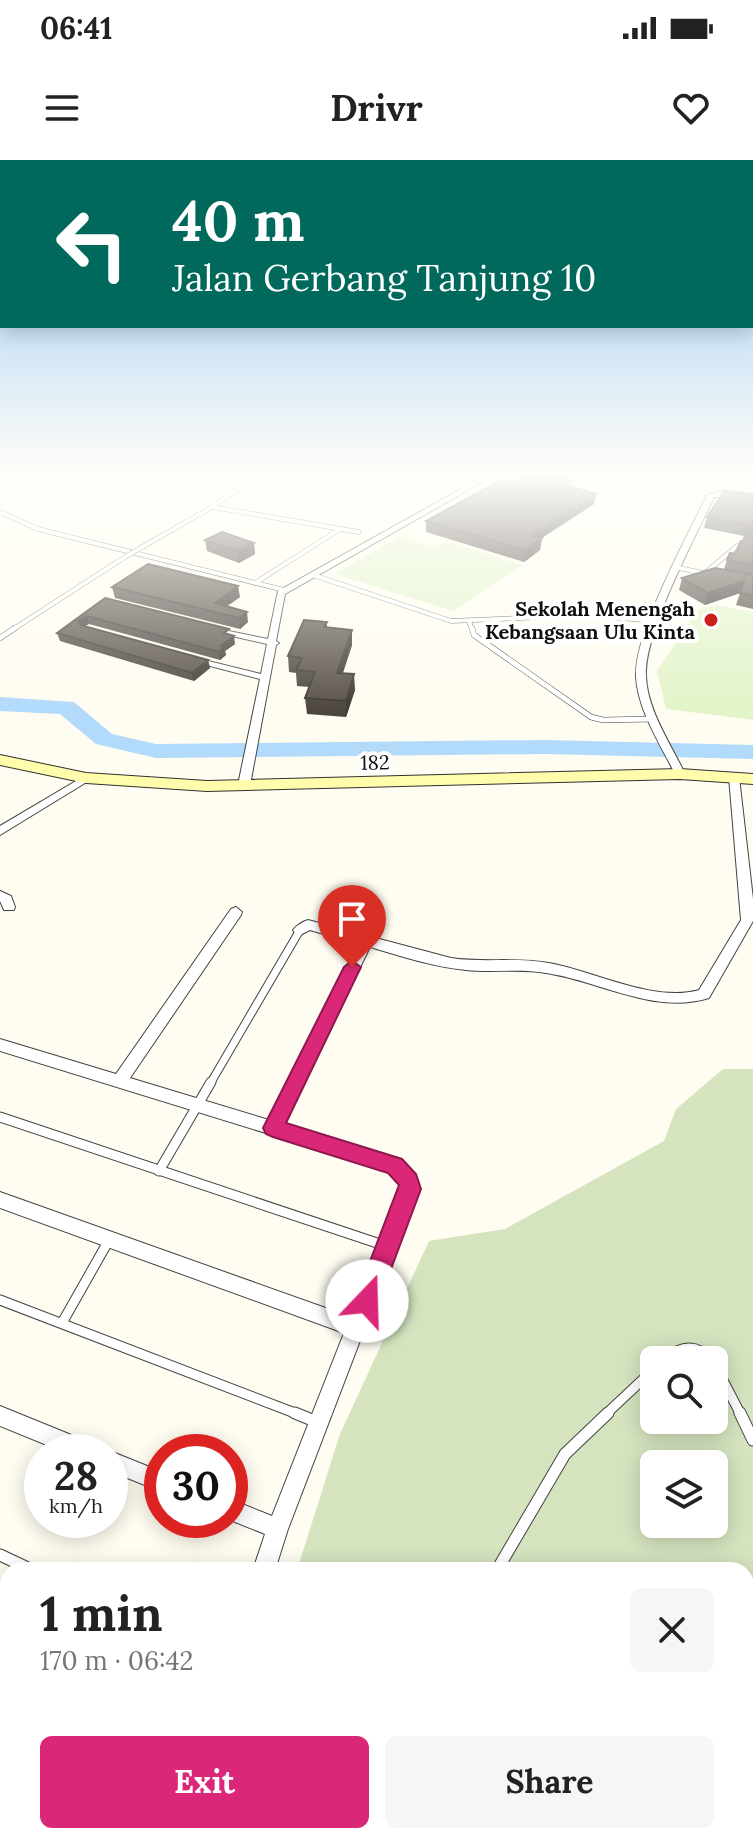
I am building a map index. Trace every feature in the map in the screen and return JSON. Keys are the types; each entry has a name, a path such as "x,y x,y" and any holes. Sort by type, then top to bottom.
{"street":[{"path":"244,785 274,643 277,606 284,590 353,555"},
{"path":"680,774 654,719 641,670 654,621 685,555"},
{"path":"197,625 274,643"},
{"path":"181,657 266,678"},
{"name":"182","path":"0,760 86,778 244,785 680,774 753,779"},
{"path":"300,930 308,925 451,963 531,965 639,992 684,1001 695,1000 704,994 747,920 734,777"},
{"path":"0,831 86,778"},
{"path":"0,895 7,899 9,907"},
{"path":"120,1080 236,912"},
{"path":"273,1128 366,941"},
{"path":"1,1046 394,1165 405,1174 410,1189 267,1562"},
{"path":"0,1200 356,1328"},
{"path":"0,1416 44,1434"},
{"path":"248,1517 277,1529"}],"lane":[{"path":"0,638 129,555"},
{"path":"141,555 284,590"},
{"path":"255,583 300,555"},
{"path":"705,573 727,555"},
{"path":"679,568 717,576"},
{"path":"316,576 440,619 469,621 588,615 654,621"},
{"path":"469,621 474,635 591,717 603,720 654,719"},
{"path":"159,1171 196,1103 300,930"},
{"path":"0,1117 388,1247"},
{"path":"62,1323 110,1239"},
{"path":"0,1300 319,1422"},
{"path":"502,1562 565,1454 640,1382"},
{"path":"728,1391 753,1440"}],"green space":[{"path":"368,555 489,555 522,565 454,611 334,574"},
{"path":"717,605 753,612 753,720 666,709 657,671 698,610"},
{"path":"723,1069 753,1069 753,1562 300,1562 340,1434 429,1241 505,1229 664,1141 676,1109"}],"building":[{"path":"729,555 753,555 753,565 727,560"},
{"path":"148,564 238,586 215,603 247,612 239,618 112,587"},
{"path":"715,568 753,575 753,596 740,593 744,581 708,593 682,578"},
{"path":"105,598 229,629 224,633 234,636 221,646 224,647 219,652 87,616 78,621 80,625 208,660 192,673 57,633"},
{"path":"304,620 327,622 324,627 352,630 337,673 354,674 346,701 305,698 315,672 296,670 302,658 288,656"}],"waterway":[{"path":"0,704 66,707 104,739 156,751 545,747 753,752"}],"place":[{"name":"Sekolah Menengah Kebangsaan Ulu Kinta","path":"711,620"}],"route":[{"path":"352,967 273,1128 394,1165 409,1181 410,1189 367,1301"}]}
